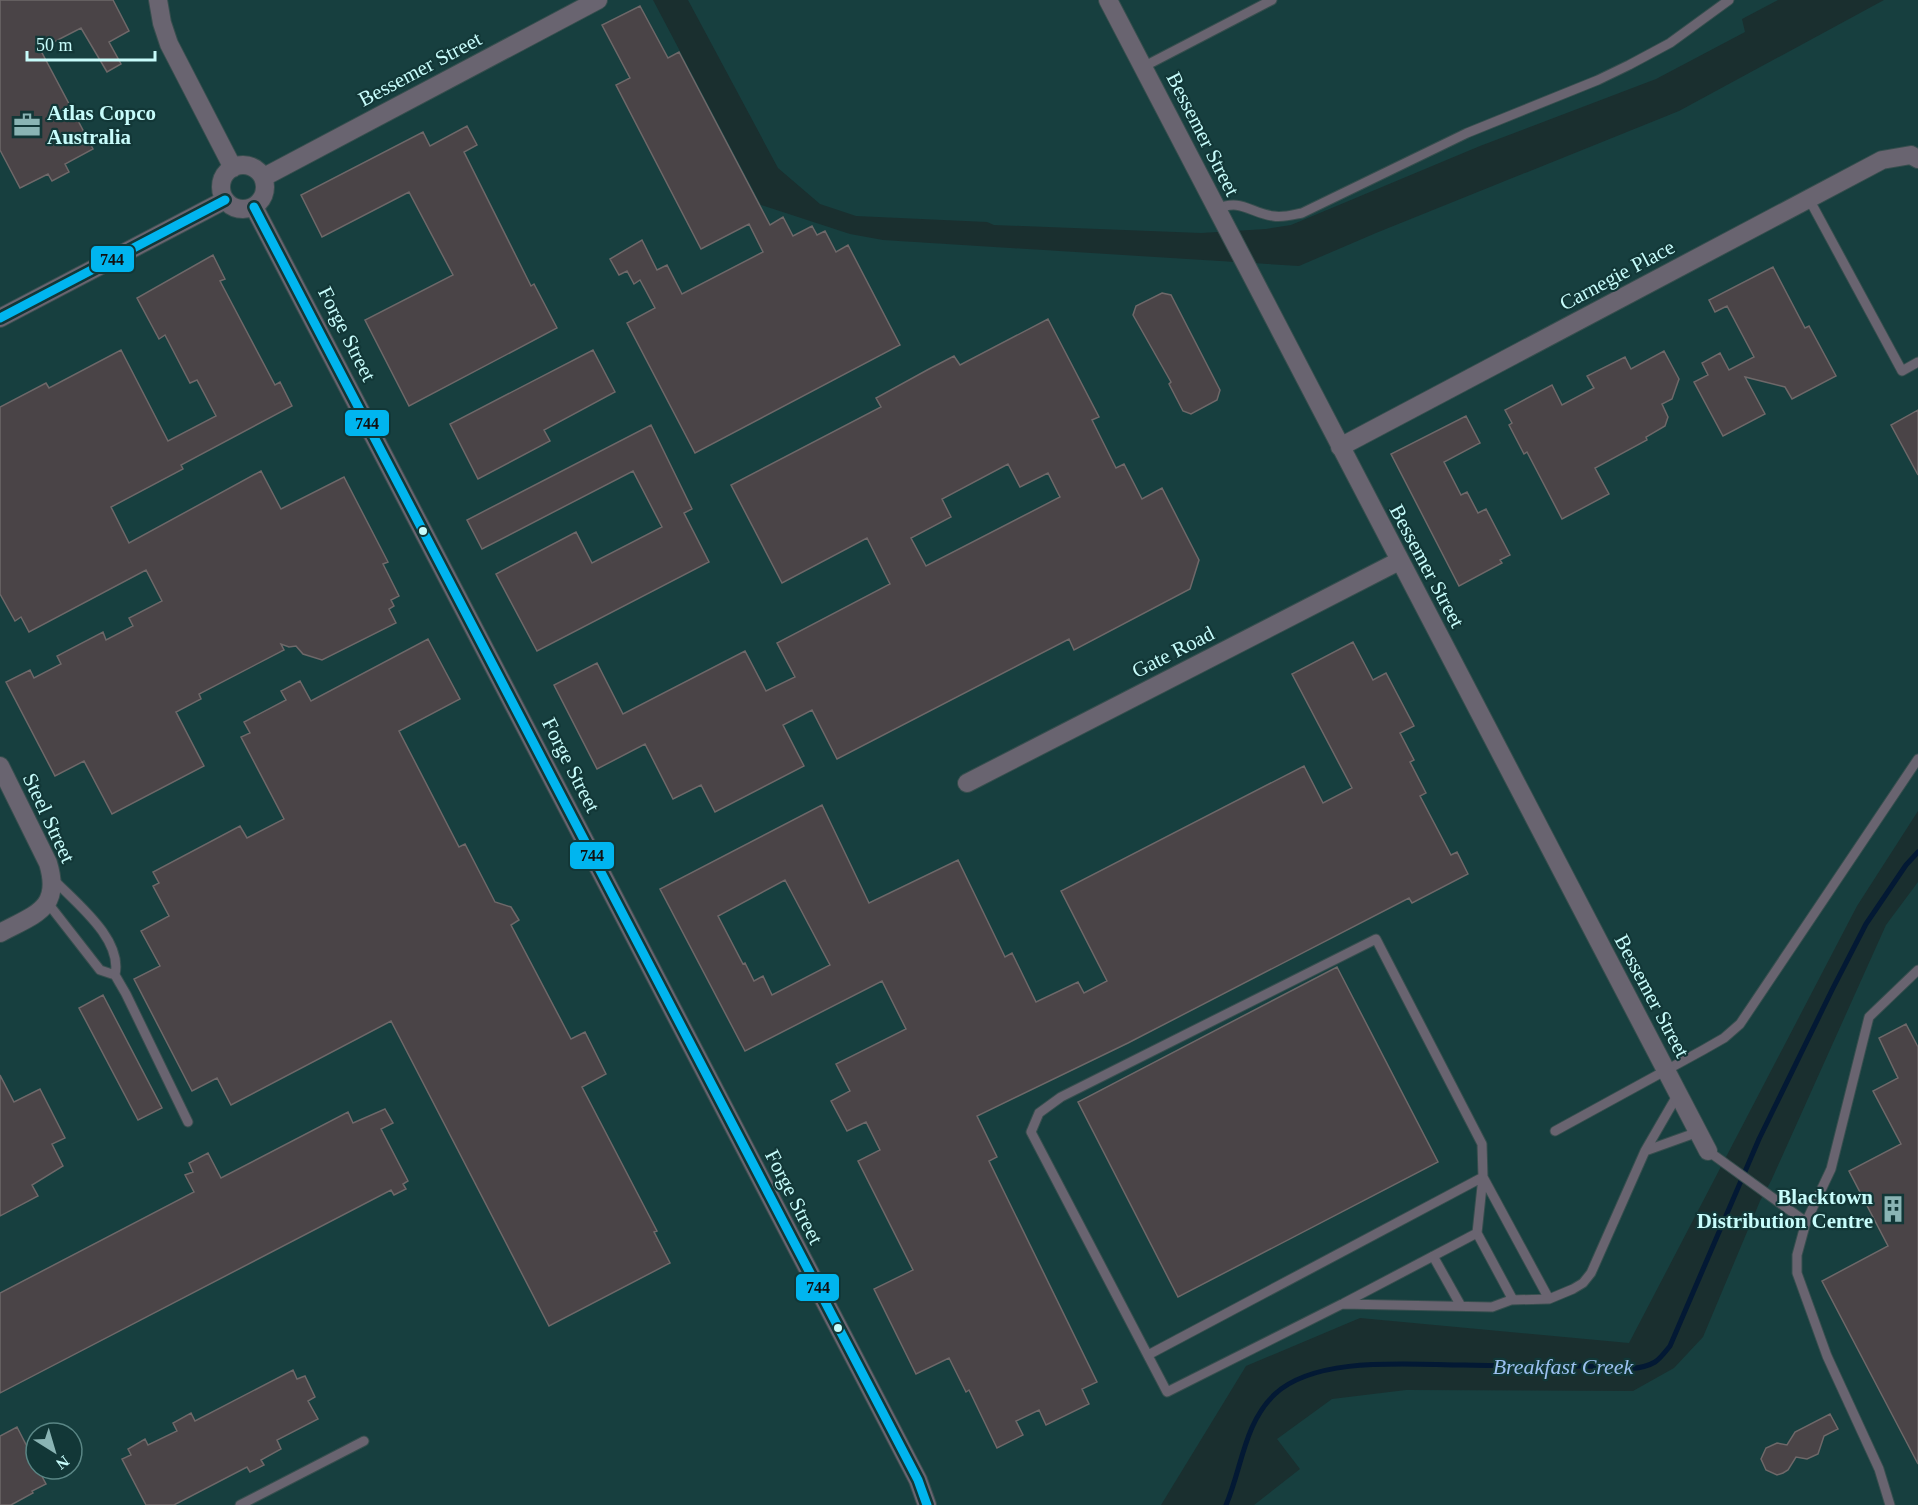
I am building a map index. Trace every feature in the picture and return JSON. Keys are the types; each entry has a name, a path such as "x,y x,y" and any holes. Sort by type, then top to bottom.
{"street":[{"path":"158,0 169,44 233,168"},
{"name":"Bessemer Street","path":"264,177 598,0"},
{"name":"Bessemer Street","path":"1108,0 1708,1151"},
{"name":"Carnegie Place","path":"1340,447 1882,160 1911,155 1918,159"},
{"path":"240,165 250,166 264,177 265,195 255,207 238,209 225,200 222,183 225,175 233,168 240,165"},
{"path":"0,318 225,200"},
{"name":"Forge Street","path":"255,207 918,1480 927,1505"},
{"name":"Gate Road","path":"967,783 1399,561"},
{"name":"Steel Street","path":"0,766 48,863 53,879 53,894 47,902"},
{"path":"0,933 39,912 47,902"}],"lane":[{"path":"1143,67 1272,0"},
{"path":"1217,209 1239,205 1275,217 1302,213 1467,132 1598,80 1629,65 1670,43 1729,0"},
{"path":"1809,199 1902,371 1918,362"},
{"path":"1555,1131 1724,1038 1740,1024 1918,759"},
{"path":"53,879 107,936 117,964 115,975 188,1122"},
{"path":"47,902 100,970 115,975"},
{"path":"1477,1233 1167,1392 1031,1132 1039,1113 1061,1097 1376,939 1482,1144 1483,1177 1477,1233 1513,1300"},
{"path":"1890,1505 1880,1469 1827,1356 1797,1274 1797,1255 1806,1222 1831,1169 1869,1017 1918,970"},
{"path":"1342,1304 1492,1307 1513,1300 1549,1299 1573,1289 1591,1273 1645,1151 1678,1094"},
{"path":"1645,1151 1698,1132"},
{"path":"1708,1151 1806,1222"},
{"path":"1483,1177 1549,1299"},
{"path":"1148,1355 1483,1177"},
{"path":"1434,1256 1461,1306"},
{"path":"240,1505 364,1441"}],"shaded area":[{"path":"0,0 653,0 761,205 850,234 883,240 1299,266 1679,111 1884,0 1918,0 1918,811 1857,906 1629,1343 1360,1318 1246,1366 1161,1505 0,1505"},
{"path":"688,0 1778,0 1742,19 1745,32 1656,79 1480,146 1291,225 1201,233 994,225 987,222 856,216 820,204 778,168"},
{"path":"1918,882 1918,1505 1254,1505 1300,1469 1277,1439 1332,1399 1406,1390 1633,1391 1674,1368 1703,1337 1760,1201 1886,925"}],"building":[{"path":"0,0 113,0 129,31 109,42 121,64 107,72 81,28 40,49 93,149 65,164 69,172 52,181 48,174 20,188 0,150"},
{"path":"640,6 668,58 679,52 770,225 783,217 793,236 812,226 817,235 825,231 836,252 848,245 900,345 695,453 627,323 655,308 640,280 634,284 627,271 619,275 610,259 642,240 657,270 667,265 682,294 763,252 749,224 701,249 616,85 630,78 602,25"},
{"path":"467,126 477,145 464,152 531,286 534,284 557,328 409,406 365,320 453,275 409,192 322,237 301,195 423,132 430,146"},
{"path":"213,255 225,279 220,281 275,385 280,382 292,406 181,465 183,469 111,507 129,543 261,471 281,509 344,477 388,562 383,564 399,596 391,600 394,606 389,609 396,623 322,660 303,654 296,646 289,647 281,644 284,650 199,694 201,699 176,712 204,766 112,814 84,761 55,776 6,682 30,670 34,678 61,664 57,656 103,632 106,640 133,626 129,618 162,601 146,570 29,632 21,617 15,621 0,594 0,407 46,383 49,388 121,350 168,441 216,416 197,380 190,383 165,335 159,339 137,298"},
{"path":"1773,267 1805,328 1809,326 1836,376 1792,399 1785,387 1745,377 1765,414 1723,436 1694,382 1708,375 1702,363 1720,353 1729,370 1754,357 1727,306 1715,312 1709,300"},
{"path":"1162,293 1171,295 1220,390 1217,400 1191,414 1183,411 1169,384 1171,382 1133,315 1136,306"},
{"path":"1048,319 1099,417 1092,420 1116,468 1124,464 1142,499 1162,488 1199,560 1190,589 1074,650 1069,639 837,759 812,710 783,725 804,766 715,812 701,785 673,799 645,744 597,769 554,685 597,663 623,714 745,651 766,691 795,677 777,643 890,584 867,538 782,583 731,485 881,407 876,398 929,369 954,356 960,365","holes":["1008,464 1020,487 1048,473 1060,497 926,566 911,538 951,517 942,499"]},
{"path":"593,350 615,392 544,430 550,441 478,479 450,424"},
{"path":"1664,351 1679,379 1672,399 1662,404 1668,417 1665,426 1646,437 1647,440 1595,468 1609,494 1562,519 1527,452 1524,454 1509,425 1512,423 1505,410 1552,385 1562,405 1594,388 1587,376 1625,357 1631,369"},
{"path":"1918,410 1918,475 1891,425"},
{"path":"1466,416 1480,443 1444,462 1461,495 1467,492 1478,513 1486,509 1510,555 1500,560 1502,563 1459,586 1391,454"},
{"path":"651,425 692,509 684,513 709,562 537,651 496,574 576,532 592,563 662,527 633,471 482,549 467,520"},
{"path":"428,639 460,699 399,731 459,847 465,844 495,902 511,907 519,920 511,925 571,1039 585,1032 606,1074 582,1087 657,1231 654,1232 670,1263 549,1326 391,1021 231,1105 217,1078 192,1091 134,979 160,966 141,931 169,916 153,886 159,883 153,872 240,826 247,838 284,819 241,737 250,733 244,722 286,700 281,691 300,681 311,701"},
{"path":"1353,642 1373,680 1386,673 1414,726 1400,733 1414,760 1410,762 1426,793 1420,796 1451,855 1457,852 1468,874 1412,903 1409,898 1128,1043 977,1116 997,1157 989,1161 1097,1382 1082,1389 1089,1404 1046,1425 1039,1410 1016,1421 1023,1435 997,1448 969,1390 966,1392 949,1358 916,1374 874,1289 913,1270 858,1161 880,1150 866,1122 847,1131 831,1101 850,1091 836,1064 906,1029 882,981 745,1051 660,889 822,805 869,903 958,860 1005,957 1012,953 1036,1002 1078,982 1084,993 1107,981 1061,891 1304,766 1323,803 1352,788 1292,674","holes":["785,880 830,965 772,995 763,976 754,981 718,916"]},
{"path":"1337,967 1438,1162 1178,1297 1078,1102"},
{"path":"103,995 162,1108 138,1120 79,1008"},
{"name":"Blacktown Distribution Centre","path":"1906,1024 1918,1047 1918,1464 1822,1281 1888,1246 1849,1171 1901,1144 1873,1091 1898,1078 1879,1038"},
{"path":"0,1075 14,1102 40,1089 65,1138 52,1144 63,1166 32,1185 38,1196 0,1216"},
{"path":"385,1109 393,1123 381,1129 408,1181 403,1184 406,1189 394,1195 391,1190 0,1393 0,1293 194,1192 185,1175 193,1172 189,1163 208,1153 221,1178 348,1112 353,1123"},
{"path":"293,1370 297,1379 305,1376 315,1397 308,1401 318,1419 277,1440 281,1449 261,1460 264,1465 250,1472 247,1467 174,1505 146,1505 122,1459 131,1455 128,1449 145,1439 148,1445 177,1431 173,1423 191,1413 195,1421"},
{"path":"1830,1414 1838,1429 1824,1436 1818,1454 1807,1459 1796,1457 1788,1470 1777,1475 1766,1470 1761,1459 1766,1448 1777,1443 1787,1445 1795,1432"},
{"path":"17,1427 24,1441 24,1481 44,1481 46,1484 11,1505 0,1505 0,1436"}],"waterway":[{"name":"Breakfast Creek","path":"1226,1505 1250,1432 1265,1406 1275,1394 1293,1382 1315,1373 1339,1368 1392,1364 1583,1366 1629,1369 1647,1366 1659,1359 1670,1346 1759,1139 1833,988 1866,924 1906,865 1918,852"}],"transit line":[{"name":"744","path":"0,318 225,200"},
{"name":"744","path":"254,207 918,1480 927,1505"}],"place":[{"name":"Atlas Copco Australia","path":"27,125"},
{"name":"Blacktown Distribution Centre","path":"1893,1209"}]}
